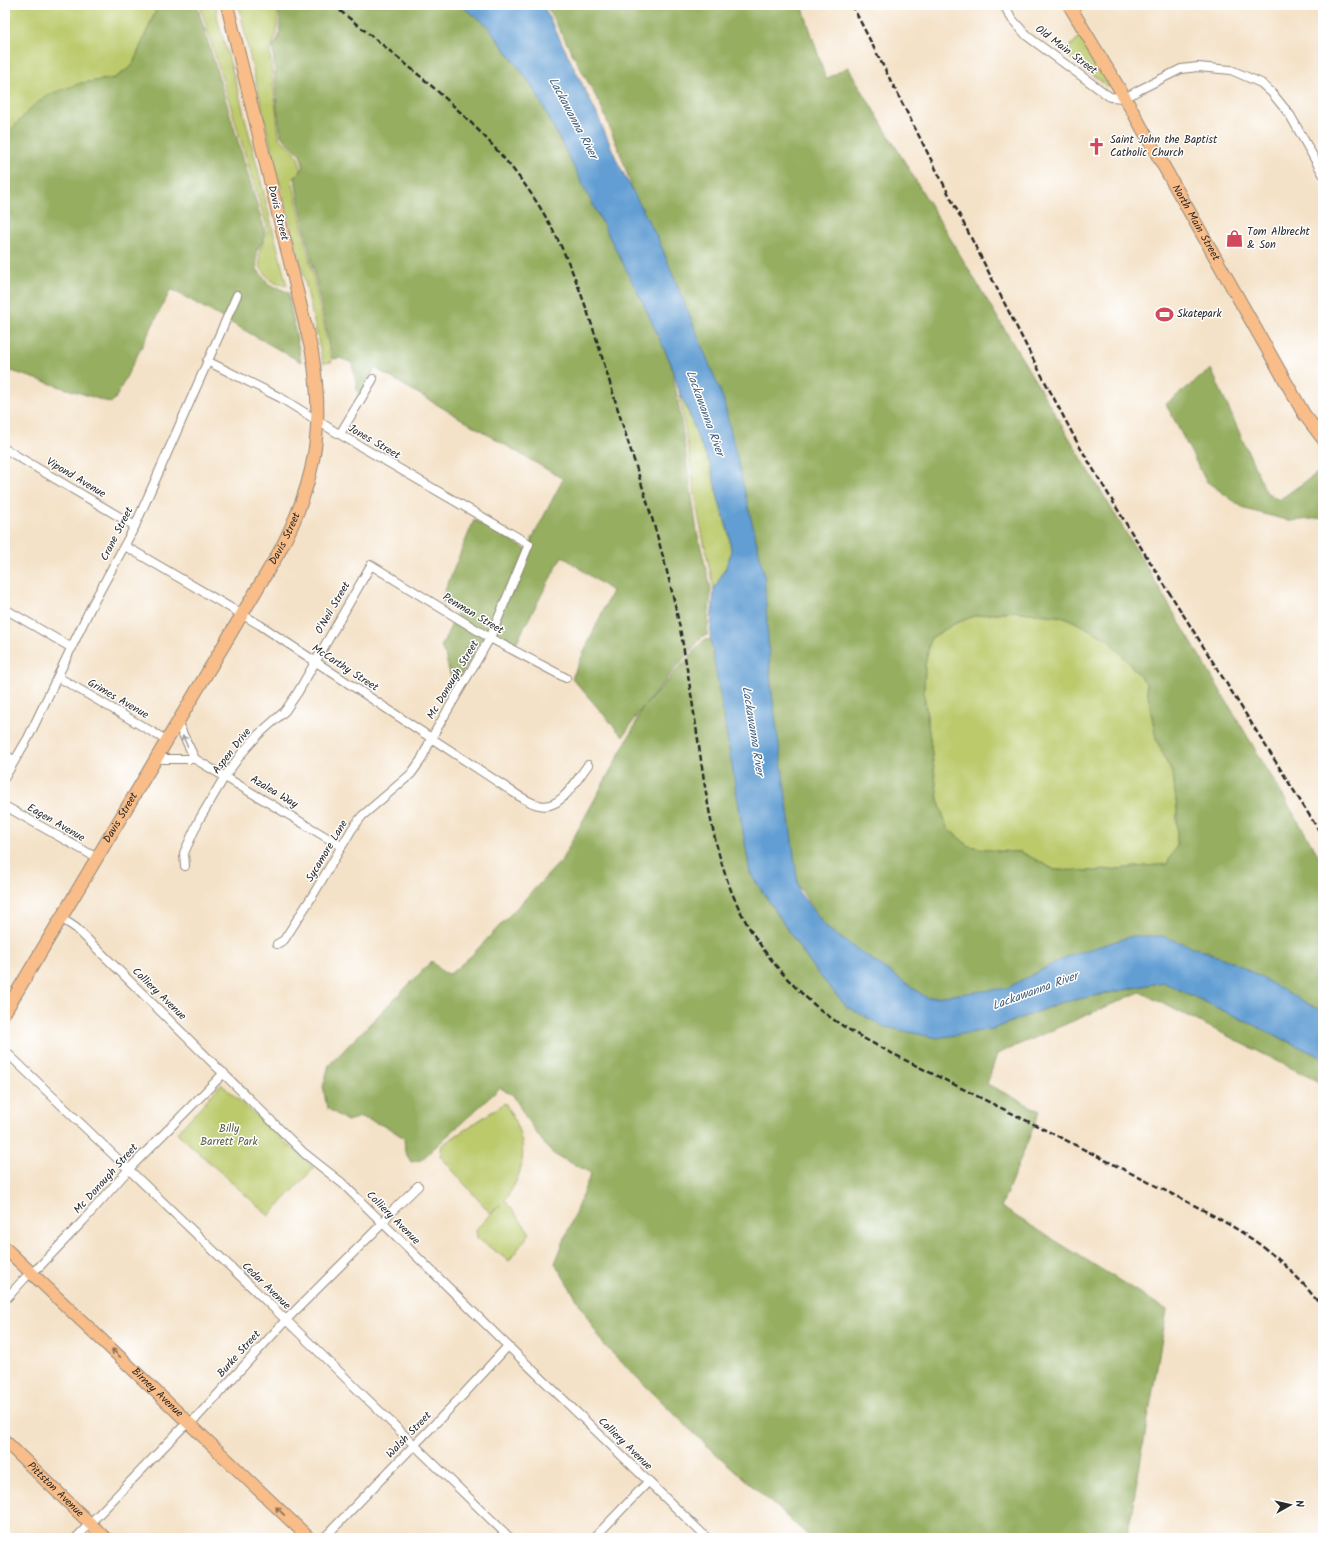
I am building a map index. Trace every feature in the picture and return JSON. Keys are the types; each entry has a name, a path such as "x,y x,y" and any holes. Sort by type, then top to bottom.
{"main road":[{"name":"Davis Street","path":"5,1012 278,554 298,513 312,468 318,420 318,391 312,352 227,5"},
{"name":"North Main Street","path":"1069,5 1125,98 1304,414 1323,439"},
{"name":"Birney Avenue","path":"5,1248 308,1538"},
{"name":"Pittston Avenue","path":"5,1441 105,1538"}],"street":[{"name":"Old Main Street","path":"1004,5 1012,19 1027,36 1040,47 1110,96 1125,98"},
{"path":"1125,98 1181,69 1198,67 1231,70 1260,84 1272,93 1290,115 1323,174"},
{"name":"Crane Street","path":"5,776 28,738 90,609 135,526 236,295"},
{"name":"Jones Street","path":"207,361 281,398 529,544"},
{"path":"340,434 373,379"},
{"name":"Vipond Avenue","path":"5,449 135,526"},
{"name":"Mc Donough Street","path":"432,737 490,638 529,544"},
{"name":"McCarthy Street","path":"125,546 242,614 432,737 519,796 538,805 553,805 561,800 588,764"},
{"name":"Penman Street","path":"371,565 490,638 566,678"},
{"name":"O'Neil Street","path":"315,661 371,565"},
{"path":"5,609 72,648"},
{"name":"Aspen Drive","path":"185,866 184,853 199,820 225,776 242,753 259,734 285,711 298,692 315,661"},
{"name":"Grimes Avenue","path":"58,677 166,740"},
{"path":"155,760 195,759 177,722"},
{"name":"Sycamore Lane","path":"277,944 284,940 362,816 411,774 421,760 432,737"},
{"path":"5,755 14,760"},
{"name":"Azalea Way","path":"195,759 342,846"},
{"name":"Eagen Avenue","path":"5,806 97,858"},
{"name":"Colliery Avenue","path":"61,918 76,928 304,1153 342,1183 707,1538"},
{"name":"Cedar Avenue","path":"5,1052 286,1320 510,1538"},
{"name":"Mc Donough Street","path":"5,1300 83,1221 129,1169 224,1073"},
{"name":"Burke Street","path":"76,1538 182,1428 198,1417 286,1320 418,1186"},
{"name":"Walsh Street","path":"324,1538 462,1396 508,1346"},
{"path":"594,1538 649,1481"}],"green space":[{"path":"5,5 156,5 156,10 132,66 115,78 81,83 5,136"},
{"path":"156,5 197,5 265,231 263,240 256,252 257,269 269,284 288,292 301,362 171,289 115,399 111,403 5,369 5,136 31,108 47,95 81,83 115,78 132,66 156,10"},
{"path":"200,5 216,5 218,21 238,90 287,286 270,280 260,267 259,252 268,230"},
{"path":"239,5 278,5 277,33 270,52 279,138 294,151 300,163 301,170 292,179 332,362 323,363 304,276 279,180"},
{"path":"279,5 460,5 486,24 533,87 648,312 671,364 680,413 697,532 711,589 707,635 702,637 639,712 623,737 572,678 612,591 562,556 516,643 488,629 454,689 445,655 441,647 458,611 441,600 474,520 531,552 532,539 563,479 375,368 359,399 352,363 340,358 333,359 295,178 302,170 303,164 300,154 281,136 277,108 273,47 278,39 280,31"},
{"path":"546,5 802,5 826,79 848,67 1323,863 1323,1027 1288,1007 1208,951 1127,953 1005,997 923,1004 830,935 797,884 760,660 677,323 622,158 601,106","holes":["1012,611 1065,617 1108,639 1146,683 1156,739 1173,775 1177,809 1177,845 1167,864 1097,871 1055,870 1021,852 997,851 969,846 947,828 938,799 924,694 925,665 931,638 954,624 974,616"]},
{"path":"1081,35 1111,86 1107,86 1064,53"},
{"path":"1211,369 1266,492 1279,500 1323,469 1323,518 1290,521 1245,509 1206,481 1166,404"},
{"path":"679,391 698,439 710,464 719,502 729,534 731,553 725,569 714,589 699,519"},
{"path":"1012,611 1065,617 1108,639 1146,683 1156,739 1173,775 1177,809 1177,846 1167,864 1097,871 1055,870 1021,852 997,851 969,846 947,828 938,799 924,694 925,665 931,638 954,624 974,616"},
{"path":"713,639 750,873 814,969 847,1007 993,1029 1059,1003 1163,982 1323,1058 1323,1084 1140,992 997,1054 987,1084 1040,1111 1001,1207 1167,1310 1127,1538 811,1538 705,1444 604,1345 555,1263 591,1173 555,1155 548,1149 528,1121 513,1095 500,1088 421,1160 411,1162 405,1152 404,1138 387,1127 361,1117 347,1121 327,1108 323,1087 329,1065 432,961 443,972 450,974 472,955 561,861 634,727 641,710 704,640"},
{"name":"Billy Barrett Park","path":"221,1084 314,1168 269,1216 177,1133"},
{"path":"505,1103 518,1128 523,1152 519,1175 505,1200 530,1233 509,1261 477,1238 476,1229 501,1204 490,1213 440,1156 442,1145"}],"water":[{"name":"Lackawanna River","path":"460,5 543,5 596,112 618,163 660,243 723,398 764,574 771,686 799,892 828,929 927,998 1007,988 1070,955 1133,936 1163,936 1233,962 1323,1012 1323,1058 1163,982 1059,1003 993,1029 937,1038 885,1027 847,1007 814,969 750,873 710,636 714,589 725,569 731,553 729,534 719,502 710,464 698,439 679,391 671,364 643,303 533,87 486,24"}],"railway":[{"path":"333,5 431,85 477,129 499,152 519,177 555,234 582,296 593,328 649,507 664,562 678,617 709,812 720,857 735,900 745,920 771,960 787,978 822,1011 855,1033 913,1064 1181,1198 1248,1236 1287,1268 1306,1287 1323,1309"},
{"path":"852,5 1078,444 1130,530 1323,837"}],"place":[{"name":"Saint John the Baptist Catholic Church","path":"1097,146"},
{"name":"Tom Albrecht & Son","path":"1234,238"},
{"name":"Skatepark","path":"1164,314"}]}
